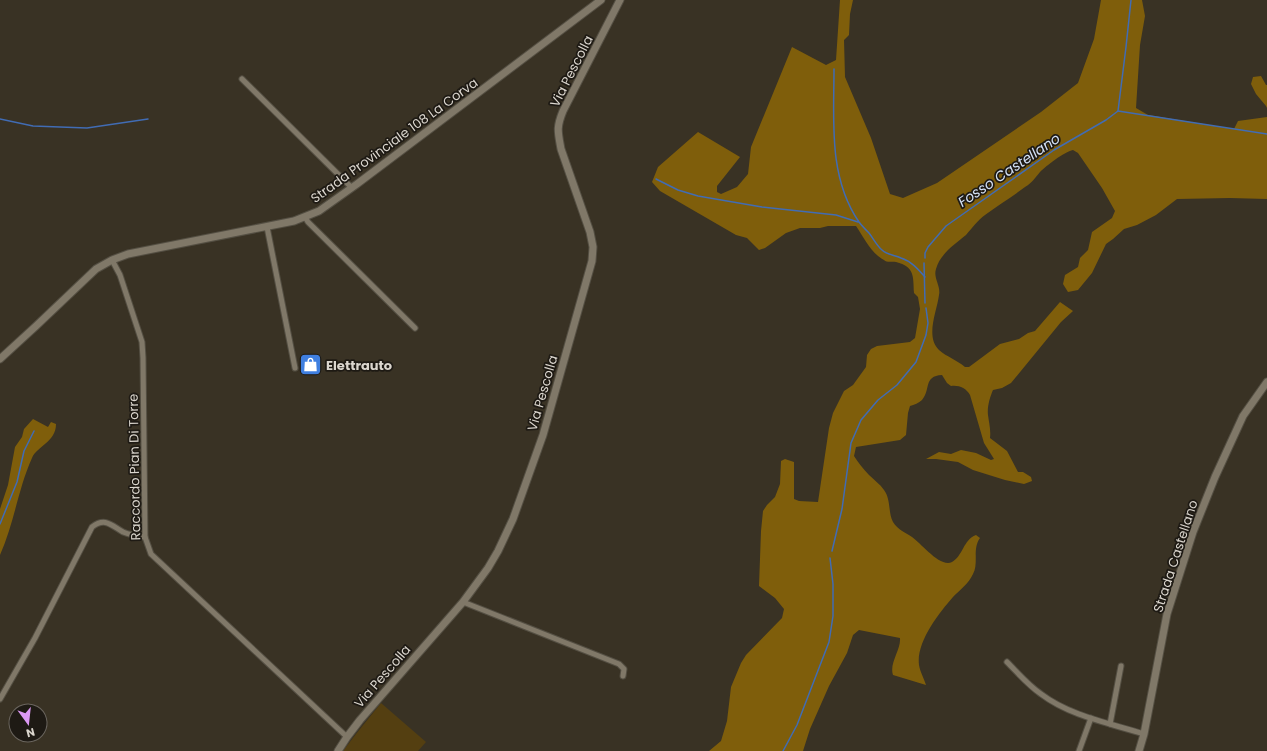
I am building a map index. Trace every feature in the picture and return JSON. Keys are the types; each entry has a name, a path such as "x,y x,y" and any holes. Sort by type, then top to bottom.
{"street":[{"name":"Strada Provinciale 108 La Corva","path":"0,359 85,278 96,269 112,260 128,254 239,231 267,227 305,217 319,211 352,188 601,0"},
{"name":"Via Pescolla","path":"338,751 346,737 463,602 488,568 514,519 543,435 592,261 593,252 592,241 561,149 558,136 558,123 620,0"},
{"path":"242,79 352,188"},
{"path":"305,217 308,222 415,328"},
{"path":"267,227 295,368"},
{"name":"Raccordo Pian Di Torre","path":"112,260 120,276 142,342 145,537 150,554 346,737"},
{"name":"Strada Castellano","path":"1139,751 1144,734 1168,614 1193,532 1213,480 1243,416 1267,382"},
{"path":"0,699 39,632 92,527 101,522 110,523 124,532 145,537"},
{"path":"463,602 619,664 624,669 623,676"},
{"path":"1007,662 1041,695 1066,709 1144,734"},
{"path":"1110,724 1121,666"},
{"path":"1079,751 1091,718"}],"shaded area":[{"path":"840,0 853,0 850,14 849,35 844,40 845,77 871,138 890,194 903,198 937,183 1041,112 1078,83 1094,39 1101,0 1142,0 1145,16 1140,45 1136,108 1148,115 1234,129 1238,121 1267,117 1267,199 1177,199 1156,215 1137,225 1124,229 1106,244 1092,273 1078,290 1068,292 1063,284 1065,275 1078,267 1080,258 1088,250 1092,232 1112,218 1115,211 1102,188 1078,153 1073,150 1065,153 1051,163 1040,172 1030,184 982,217 966,235 948,250 938,264 935,272 939,292 932,331 933,338 935,345 939,350 965,367 969,367 1000,344 1019,339 1028,333 1035,331 1060,302 1073,311 1061,322 1011,383 1002,388 993,390 989,402 988,412 990,438 1007,451 1018,472 1023,472 1031,477 1032,481 1024,484 973,470 958,462 926,459 939,452 951,454 961,450 976,453 991,460 994,459 984,443 970,395 962,388 951,386 942,375 932,378 922,400 910,406 906,435 900,440 856,447 854,456 869,475 881,486 886,494 889,502 891,518 895,525 916,540 936,558 947,563 952,562 959,556 968,540 976,535 980,538 976,547 975,570 964,586 935,619 921,647 919,665 926,685 893,675 892,670 900,643 900,638 859,630 853,635 847,653 829,686 810,729 803,751 709,751 721,741 727,721 731,687 741,663 746,655 782,618 784,609 775,598 759,586 763,511 775,497 780,484 781,461 785,459 794,462 794,499 799,501 818,502 829,428 833,413 844,391 853,385 866,367 867,355 871,349 877,346 910,342 915,338 920,309 918,297 914,293 913,277 910,270 902,264 887,261 879,257 868,245 856,226 800,228 786,233 765,248 759,250 747,238 736,235 660,191 652,182 658,167 698,132 740,157 717,186 717,192 721,194 737,187 748,174 751,147 792,47 826,65 836,60"},
{"path":"1261,76 1267,85 1267,108 1256,94 1251,84 1253,77"},
{"path":"33,419 48,427 51,422 56,424 55,430 50,440 34,454 32,458 0,555 0,509 8,485 15,447 22,437 24,429"},
{"path":"381,703 426,742 418,751 343,751 356,734"}],"waterway":[{"name":"Fosso Castellano","path":"925,258 925,253 928,247 946,226 1054,150 1106,120 1118,111 1131,0"},
{"name":"Fosso Castellano","path":"834,69 834,128 837,167 849,205 859,222 884,252 908,261 925,277"},
{"name":"Fosso Castellano","path":"1118,111 1267,134"},
{"path":"0,119 33,126 87,128 148,119"},
{"name":"Fosso Castellano","path":"656,179 678,190 698,196 762,207 836,215 858,222"},
{"name":"Fosso Castellano","path":"924,263 925,303"},
{"name":"Fosso Castellano","path":"832,551 842,509 851,443 861,420 878,400 897,385 916,362 926,335 928,323 926,308"},
{"path":"0,524 17,482 24,451 34,431"},
{"name":"Fosso Castellano","path":"783,751 797,725 829,642 833,616 833,584 830,558"}],"place":[{"name":"Elettrauto","path":"310,365"}]}
